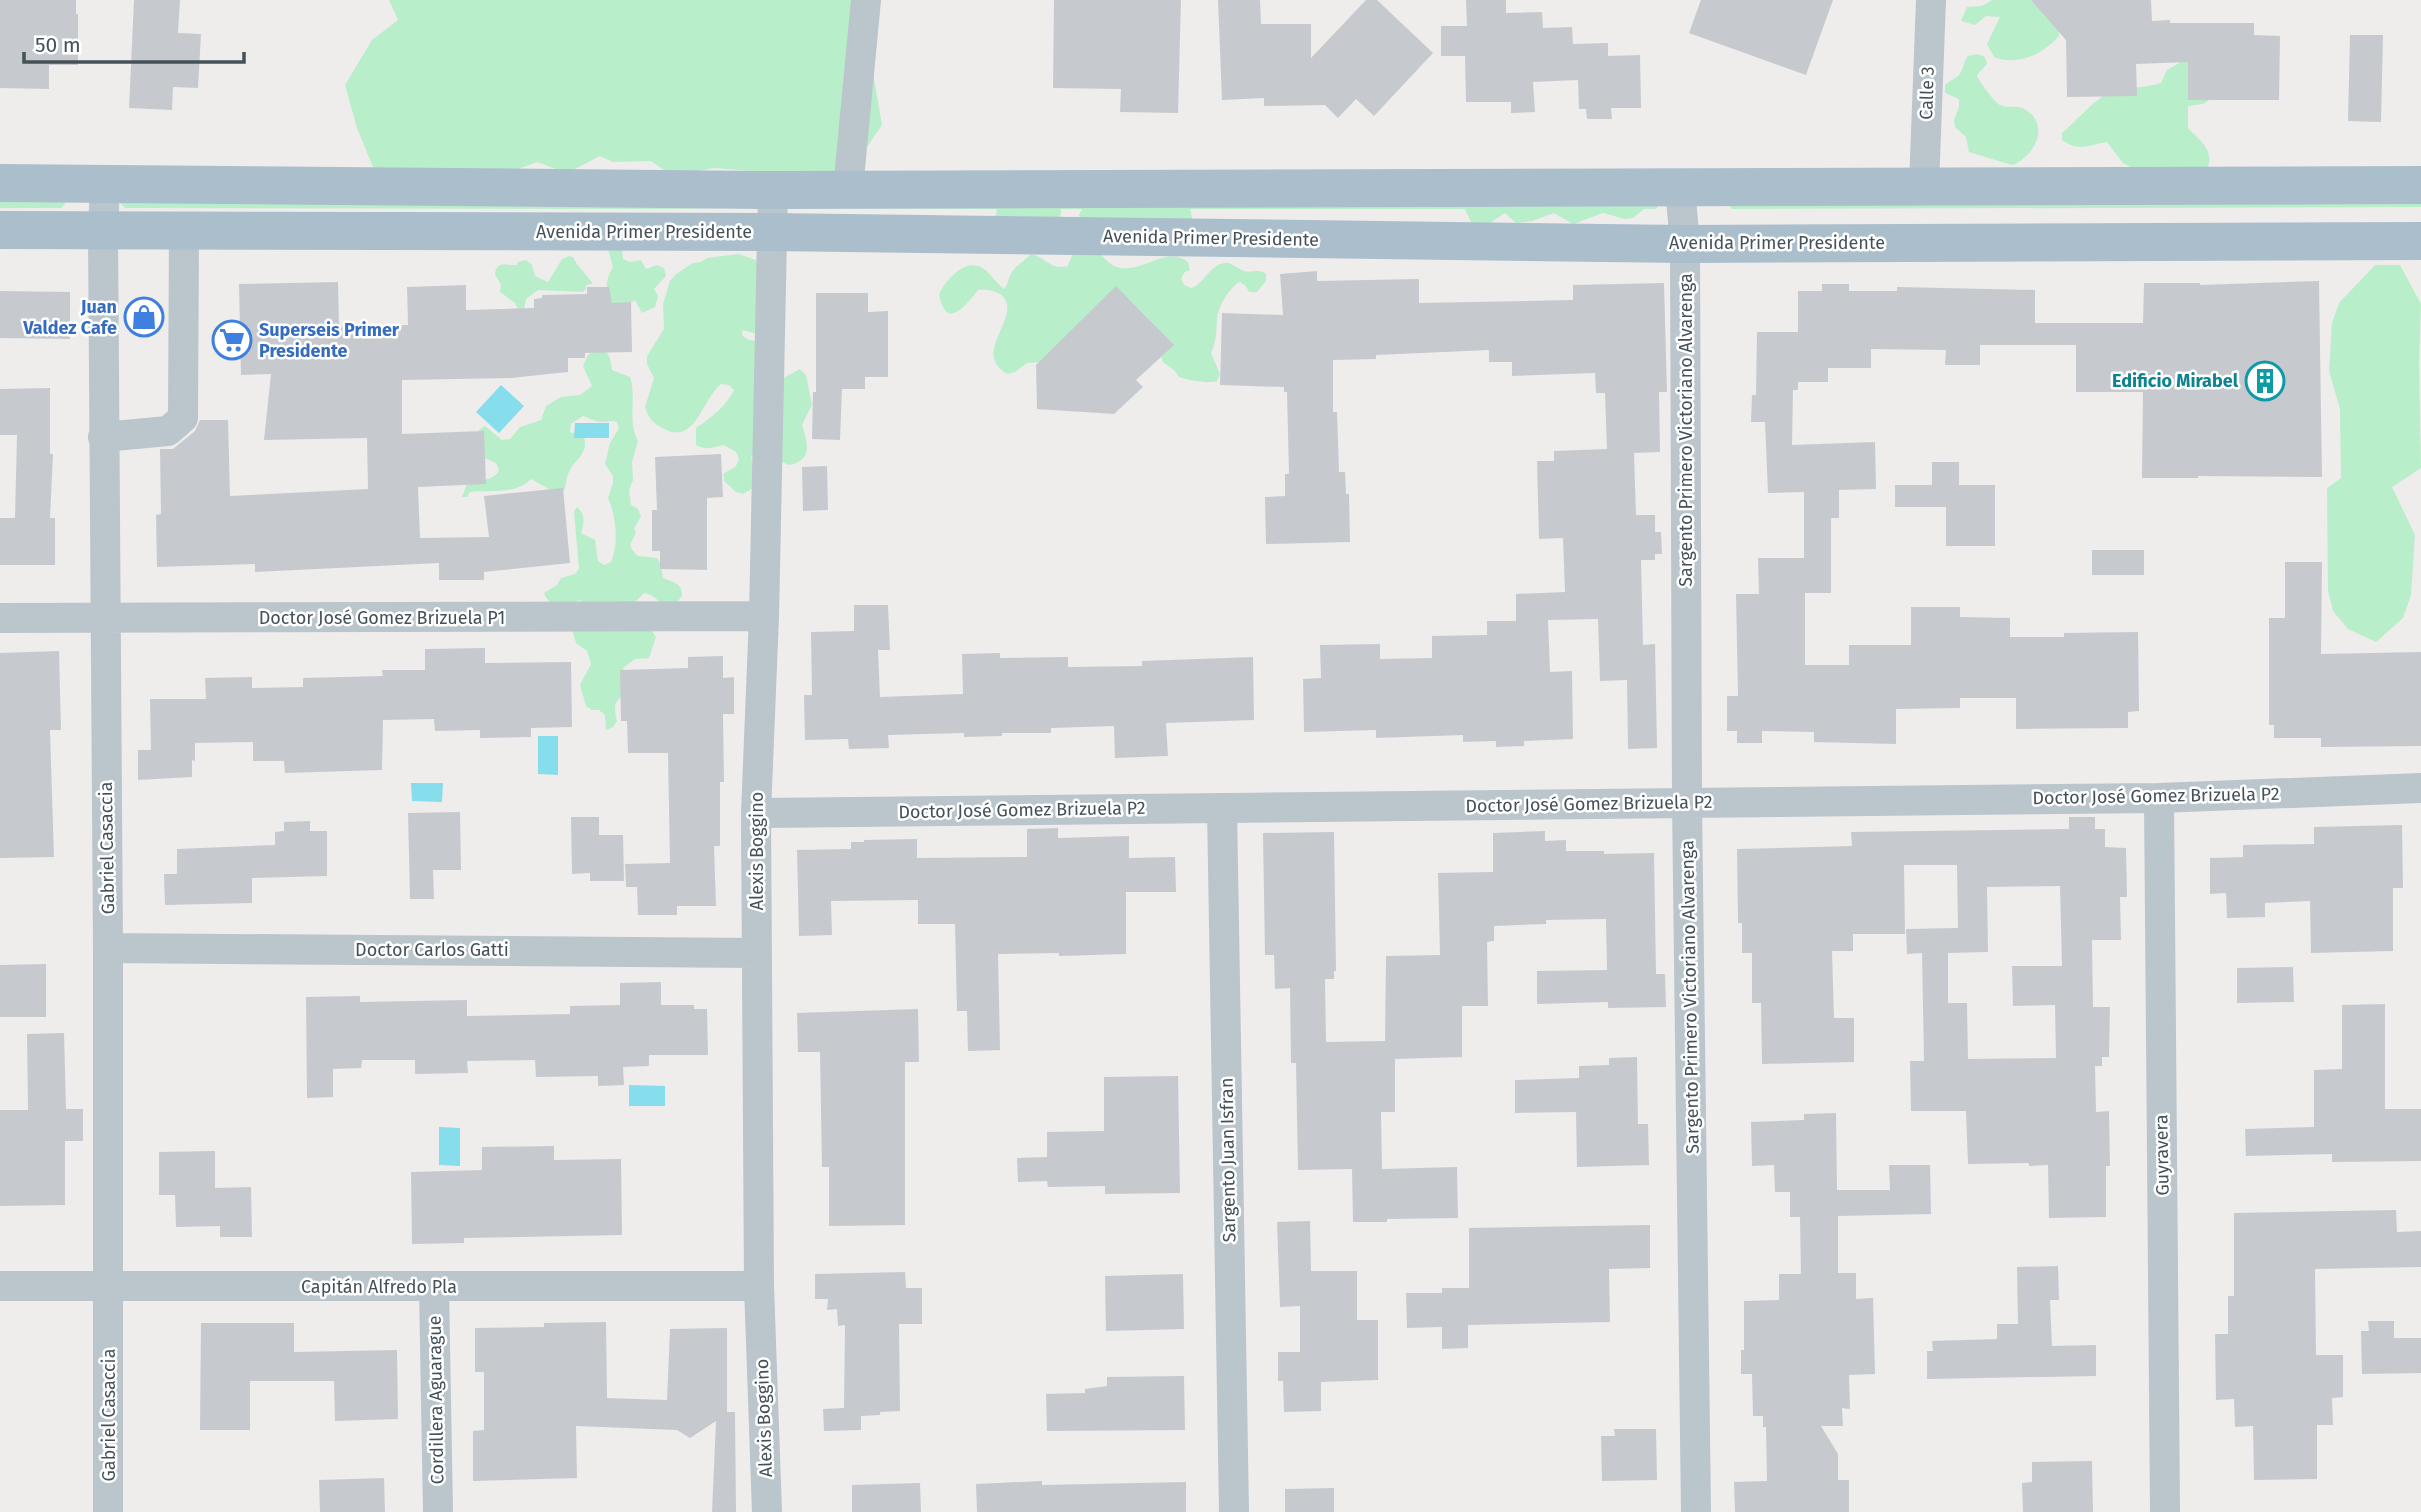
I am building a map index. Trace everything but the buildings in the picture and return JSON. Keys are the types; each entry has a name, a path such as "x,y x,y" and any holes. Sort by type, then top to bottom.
{"main road":[{"path":"0,183 773,190 2421,185"},
{"path":"2129,242 2130,186"},
{"name":"Avenida Primer Presidente","path":"0,229 771,232 1685,244 2421,241"}],"street":[{"path":"848,189 866,0"},
{"name":"Calle 3","path":"1923,186 1931,0"},
{"name":"Gabriel Casaccia","path":"105,185 103,438 110,1285 108,1512"},
{"name":"Sargento Primero Victoriano Alvarenga","path":"1681,188 1685,244 1687,803 1696,1512"},
{"name":"Alexis Boggino","path":"767,1512 759,1286 756,813 764,616 773,190"},
{"path":"103,438 168,431 183,418 184,231"},
{"name":"Doctor José Gomez Brizuela P1","path":"0,618 764,616"},
{"name":"Doctor José Gomez Brizuela P2","path":"756,813 2159,798 2421,788"},
{"name":"Guyravera","path":"2159,798 2165,1512"},
{"name":"Sargento Juan Isfran","path":"1222,808 1234,1512"},
{"name":"Doctor Carlos Gatti","path":"108,948 757,953"},
{"name":"Capitán Alfredo Pla","path":"0,1286 759,1286"},
{"name":"Cordillera Aguarague","path":"435,1288 438,1512"}],"green space":[{"path":"389,0 866,0 869,49 882,125 850,172 800,175 714,168 673,176 651,161 613,162 600,156 567,173 537,162 513,171 375,172 357,128 345,85 372,40 398,20"},
{"path":"1992,0 2067,0 2058,21 2059,36 2045,49 2029,57 2012,60 1994,57 1987,44 2000,17 1986,16 1975,25 1961,21 1967,7 1982,6"},
{"path":"1978,54 1985,57 1987,64 1977,75 1991,96 2000,105 2026,110 2037,124 2037,140 2033,148 2012,165 1969,152 1966,137 1955,127 1959,99 1945,93 1945,85 1959,75 1968,56"},
{"path":"2190,57 2215,96 2203,104 2188,106 2188,128 2207,150 2208,167 2133,168 2123,163 2107,142 2079,147 2062,140 2062,133 2107,94 2161,83 2167,70"},
{"path":"2421,192 2421,207 1732,209 1728,204"},
{"path":"0,195 64,197 65,204 61,208 0,208"},
{"path":"121,199 728,209 125,208 120,203"},
{"path":"1660,204 1656,209 1644,209 1633,218 1625,219 1603,213 1573,224 1554,213 1532,221 1516,223 1505,213 1485,226 1471,222 1465,209 1190,209 1190,226 1081,223 1079,215 1082,209 1061,209 1060,221 990,219 996,215 997,209 797,209"},
{"path":"608,249 622,249 623,259 630,262 641,260 646,269 657,265 664,268 666,276 654,289 658,296 655,307 642,313 635,300 618,306 612,303 607,291 613,267"},
{"path":"738,254 759,261 764,336 743,330 742,335 762,343 780,380 800,369 806,375 812,405 802,425 807,450 802,460 789,465 757,452 751,457 755,487 743,494 736,492 725,482 723,474 736,466 739,459 736,452 724,445 707,448 696,445 696,428 713,416 727,401 734,390 729,385 721,384 714,391 697,419 683,431 673,432 662,428 653,422 645,407 654,378 647,364 647,356 664,329 663,304 670,281 693,263 707,258"},
{"path":"1031,254 1057,267 1068,266 1072,255 1101,255 1112,265 1124,268 1161,258 1179,257 1188,262 1190,270 1181,278 1184,285 1191,288 1222,263 1244,271 1263,272 1266,274 1266,281 1257,292 1249,292 1240,282 1232,288 1222,304 1211,353 1220,374 1217,381 1204,382 1179,377 1163,362 1148,318 1127,298 1104,299 1042,362 1027,363 1008,374 997,366 994,356 995,345 1007,312 1006,302 1000,294 990,290 978,290 962,308 951,313 946,312 939,294 952,276 970,265 984,269 1004,289 1014,270"},
{"path":"573,257 593,284 586,285 583,292 538,290 526,299 524,310 520,313 515,303 500,292 501,285 495,274 500,265 517,265 518,262 526,260 532,265 535,276 548,282 562,259"},
{"path":"2375,265 2400,265 2421,304 2421,468 2392,487 2415,535 2411,595 2403,618 2376,642 2348,629 2333,611 2328,591 2327,488 2341,478 2340,409 2329,371 2332,323 2339,303"},
{"path":"595,350 606,351 612,370 630,377 632,385 633,426 638,441 632,462 633,480 629,490 631,505 638,509 641,516 634,529 636,532 631,547 638,556 657,558 661,564 663,578 679,585 682,591 677,602 663,604 644,593 634,603 656,637 649,658 635,659 623,668 628,691 616,703 617,721 613,727 606,730 605,715 586,706 580,685 591,664 587,651 576,643 572,630 585,605 580,600 564,605 555,604 550,602 544,593 557,585 561,578 575,574 579,569 574,511 577,507 584,519 581,533 595,540 598,561 604,565 611,562 616,530 608,498 613,476 605,464 610,443 619,428 617,422 600,422 583,416 571,424 570,432 584,437 585,448 569,472 564,491 558,496 553,497 549,489 531,479 518,488 470,492 467,497 462,497 467,484 489,479 499,470 496,463 482,457 477,438 479,430 485,426 502,440 510,439 520,427 541,420 546,406 561,397 580,395 592,386 583,366 588,355"}],"water":[{"path":"501,385 524,406 499,433 476,412"},
{"path":"575,423 609,423 609,438 574,438"},
{"path":"538,736 558,736 558,775 538,774"},
{"path":"411,783 443,783 442,802 412,801"},
{"path":"629,1085 665,1086 665,1106 629,1106"},
{"path":"439,1127 460,1128 460,1166 439,1165"}],"place":[{"name":"Juan Valdez Cafe","path":"144,317"},
{"name":"Superseis Primer Presidente","path":"232,340"},
{"name":"Edificio Mirabel","path":"2265,381"}]}
